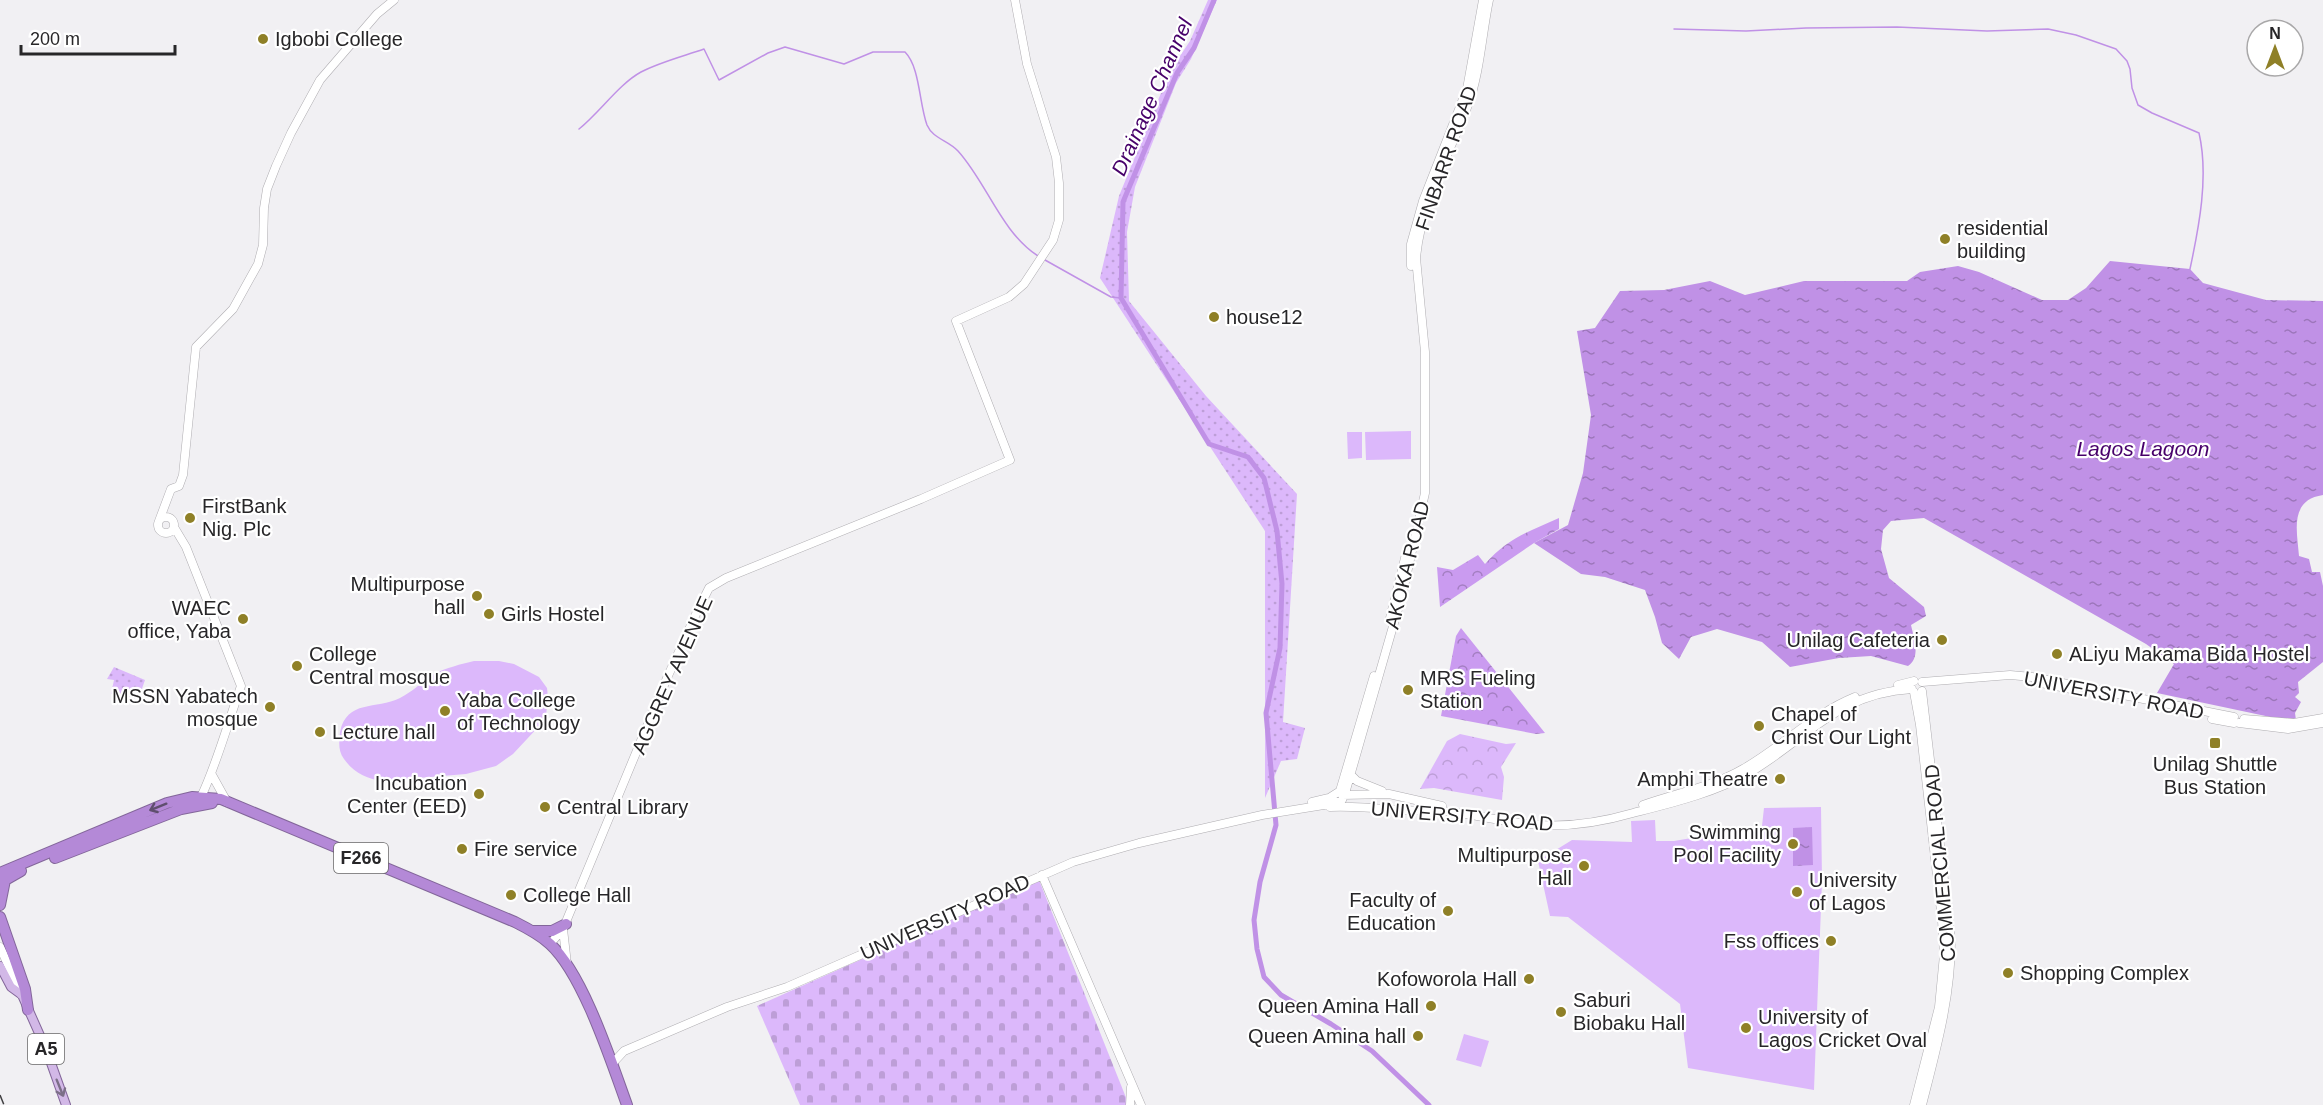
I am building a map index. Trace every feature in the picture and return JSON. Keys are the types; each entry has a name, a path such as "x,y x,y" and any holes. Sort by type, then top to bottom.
{"highway":[{"name":"F266","path":"2,879 6,868 167,803 201,796 227,802 533,931 550,944 567,964 606,1049 627,1105"},
{"name":"F266","path":"2,879 181,808 206,803 225,805 486,915 537,941 557,959 566,972 600,1048 622,1105"},
{"path":"0,905 2,879"},
{"path":"0,917 25,989 28,1010"},
{"path":"533,931 552,931 564,926"}],"main road":[{"path":"186,547 158,528 166,498 171,489 179,486 183,475 196,347 233,309 258,264 263,245 266,199 276,165 320,80 377,14 394,0"},
{"name":"AGGREY AVENUE","path":"564,926 667,678 709,588 726,578 892,511 1010,460 956,321 1009,297 1024,284 1053,240 1059,220 1056,157 1023,48 1015,0"},
{"name":"FINBARR ROAD","path":"1414,244 1428,186 1463,103 1483,0"},
{"name":"FINBARR ROAD","path":"1414,244 1433,189 1473,91 1489,0"},
{"name":"AKOKA ROAD","path":"1344,795 1402,595 1423,493 1425,352 1413,258 1414,244"},
{"path":"1329,798 1339,792 1342,785 1382,653 1423,493"},
{"path":"166,498 173,523 186,547 241,686 212,775 201,796"},
{"path":"159,521 163,518 173,523"},
{"path":"165,534 172,530 173,523"},
{"name":"UNIVERSITY ROAD","path":"624,1051 727,1008 787,987 1073,862 1125,846 1344,795 1389,794 1428,804 1539,820 1580,819 1619,812 1718,782 1758,760 1833,706 1868,692 1992,681 2024,681 2237,720 2269,728 2288,729 2323,723"},
{"name":"UNIVERSITY ROAD","path":"1305,808 1365,806 1451,812 1537,825 1574,824 1611,819 1727,784 1763,764 1820,721 1840,709 1859,700 1918,687"},
{"name":"COMMERCIAL ROAD","path":"1914,1105 1939,1007 1944,955 1918,687"},
{"name":"COMMERCIAL ROAD","path":"1918,687 1951,940 1946,1008 1922,1105"},
{"name":"UNIVERSITY ROAD","path":"2237,720 2294,723 2323,718"},
{"path":"212,775 227,802"},
{"path":"1351,775 1357,781 1389,794"},
{"path":"1342,785 1344,795 1352,802 1365,806"},
{"path":"1276,812 1339,801 1344,795"},
{"path":"1397,810 1394,803 1396,799 1402,798"},
{"path":"1042,875 1141,1105"},
{"path":"550,944 564,926"},
{"path":"564,926 567,964"},
{"path":"0,947 3,964"},
{"name":"A5","path":"3,964 11,987 22,995 46,1049 66,1105"},
{"path":"606,1049 624,1051"},
{"path":"612,1064 624,1051"},
{"path":"1130,1105 1131,1085"}],"green space":[{"path":"1208,0 1217,0 1191,59 1176,83 1135,187 1127,232 1129,301 1206,396 1297,494 1283,722 1305,728 1297,759 1281,761 1265,798 1265,531 1100,278 1119,196 1170,71 1190,41"},
{"path":"1411,431 1411,459 1366,460 1365,432"},
{"path":"1347,432 1362,432 1362,458 1348,459"},
{"path":"1559,518 1559,529 1534,543 1440,607 1437,567 1453,570 1478,555 1485,564 1510,542"},
{"path":"1461,628 1545,733 1536,734 1441,716 1456,636"},
{"path":"474,661 499,661 514,664 539,677 547,688 546,716 513,754 496,766 466,774 383,781 361,774 344,759 340,750 340,732 349,714 364,707 391,702 409,693 434,674"},
{"path":"114,667 145,680 138,700 122,694 111,694 114,680 107,679"},
{"path":"1460,734 1506,744 1516,743 1501,767 1504,777 1502,800 1434,788 1420,789 1447,741"},
{"path":"1821,807 1822,881 1814,1090 1688,1068 1680,1004 1568,917 1550,916 1538,861 1572,840 1632,842 1631,821 1655,820 1656,841 1674,841 1762,826 1764,808"},
{"path":"1039,880 1129,1105 800,1105 757,1006"},
{"path":"1464,1034 1489,1041 1481,1067 1456,1060"}],"water":[{"name":"Lagos Lagoon","path":"2110,261 2190,269 2203,283 2266,300 2323,301 2323,495 2305,503 2300,510 2297,527 2299,556 2309,559 2312,572 2320,572 2323,586 2323,662 2298,682 2299,693 2295,697 2301,702 2295,713 2296,720 2289,721 2157,693 2174,664 2146,644 1924,518 1891,521 1883,530 1881,549 1889,578 1924,607 1926,616 1911,625 1915,653 1908,666 1871,656 1839,658 1790,667 1762,642 1717,629 1691,637 1679,659 1662,643 1645,590 1605,577 1581,574 1534,543 1568,525 1583,473 1591,415 1577,331 1595,328 1620,291 1664,290 1710,281 1745,295 1804,281 1907,281 1920,272 1958,266 1979,272 2042,300 2068,300 2086,288"},
{"path":"1812,827 1813,865 1793,866 1793,828"}],"waterway":[{"name":"Drainage Channel","path":"1214,0 1194,48 1177,73 1123,202 1121,298 1209,444 1248,457 1264,478 1277,531 1282,584 1280,648 1266,713 1276,825 1260,882 1254,920 1257,949 1264,977 1281,995 1372,1051 1429,1105"},
{"path":"1674,29 1746,31 1897,27 1987,31 2048,29 2076,35 2116,49 2127,61 2138,105 2199,133 2203,184 2190,269"},
{"path":"579,129 633,77 664,62 704,49 719,80 768,53 785,47 844,64 873,52 905,52 914,67 924,116 930,130 958,151 978,178 1004,221 1025,246 1038,256"},
{"path":"1045,260 1111,297 1121,298"}],"railway":[{"path":"0,1095 4,1105"}],"place":[{"name":"Igbobi College","path":"263,39"},
{"name":"residential building","path":"1945,239"},
{"name":"house12","path":"1214,317"},
{"name":"FirstBank Nig. Plc","path":"190,518"},
{"name":"Multipurpose hall","path":"477,596"},
{"name":"Girls Hostel","path":"489,614"},
{"name":"WAEC office, Yaba","path":"243,619"},
{"name":"Unilag Cafeteria","path":"1942,640"},
{"name":"ALiyu Makama Bida Hostel","path":"2057,654"},
{"name":"College Central mosque","path":"297,666"},
{"name":"MRS Fueling Station","path":"1408,690"},
{"name":"MSSN Yabatech mosque","path":"270,707"},
{"name":"Yaba College of Technology","path":"445,711"},
{"name":"Chapel of Christ Our Light","path":"1759,726"},
{"name":"Lecture hall","path":"320,732"},
{"name":"Unilag Shuttle Bus Station","path":"2215,743"},
{"name":"Amphi Theatre","path":"1780,779"},
{"name":"Incubation Center (EED)","path":"479,794"},
{"name":"Central Library","path":"545,807"},
{"name":"Swimming Pool Facility","path":"1793,844"},
{"name":"Fire service","path":"462,849"},
{"name":"Multipurpose Hall","path":"1584,866"},
{"name":"University of Lagos","path":"1797,892"},
{"name":"College Hall","path":"511,895"},
{"name":"Faculty of Education","path":"1448,911"},
{"name":"Fss offices","path":"1831,941"},
{"name":"Shopping Complex","path":"2008,973"},
{"name":"Kofoworola Hall","path":"1529,979"},
{"name":"Queen Amina Hall","path":"1431,1006"},
{"name":"Saburi Biobaku Hall","path":"1561,1012"},
{"name":"University of Lagos Cricket Oval","path":"1746,1028"},
{"name":"Queen Amina hall","path":"1418,1036"}]}
